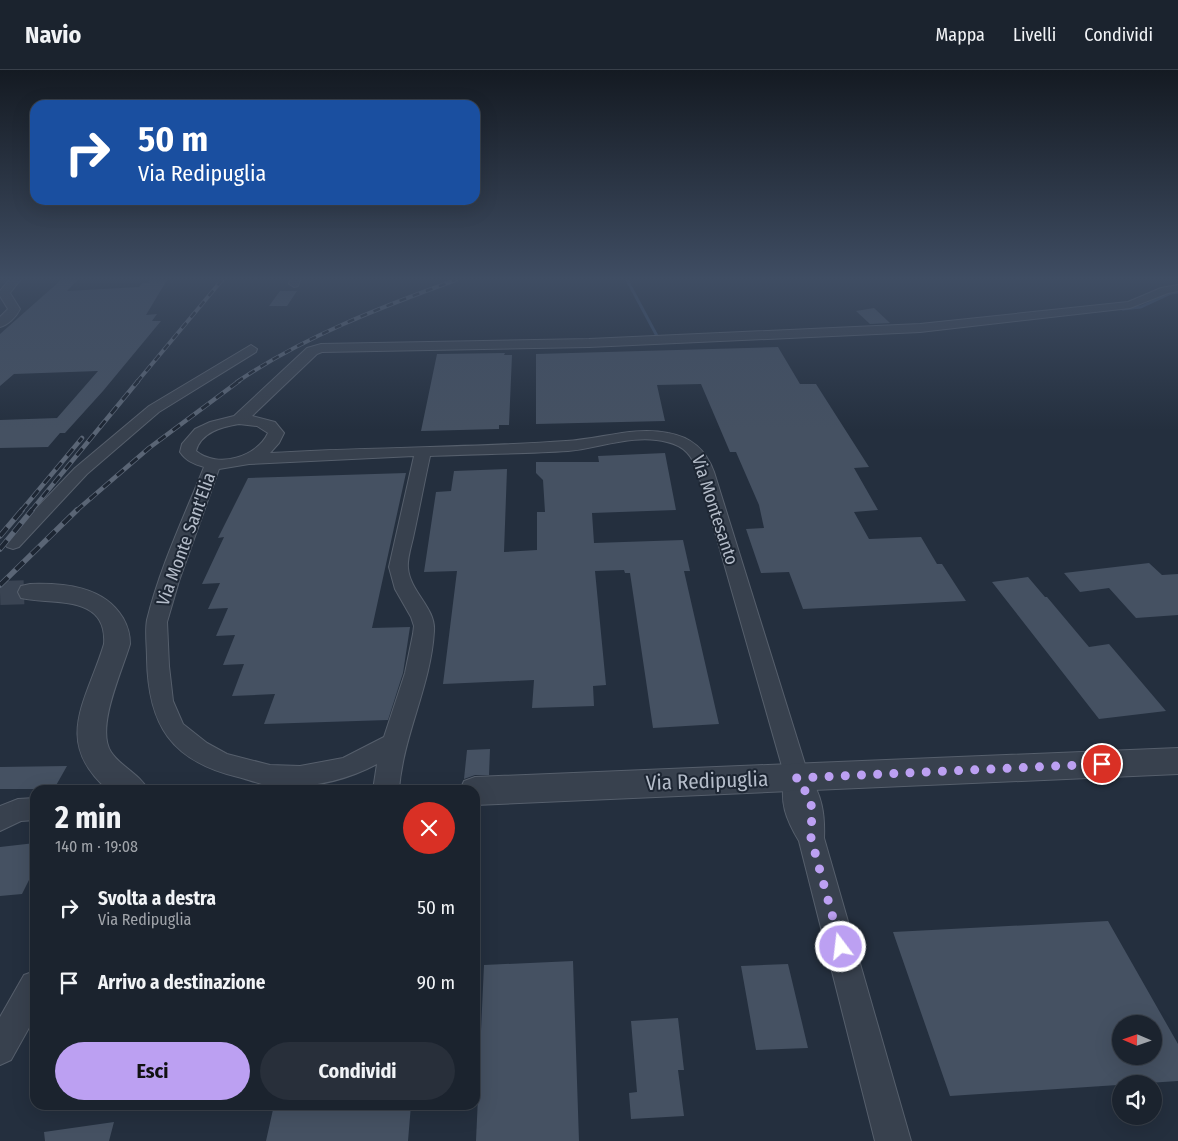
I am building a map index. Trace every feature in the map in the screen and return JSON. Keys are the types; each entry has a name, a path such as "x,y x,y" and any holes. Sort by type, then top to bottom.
{"street":[{"path":"239,420 312,351 322,348 665,340 878,330"},
{"path":"13,543 81,471 154,409 251,349"},
{"path":"213,464 201,462 193,458 188,452 193,438 207,429 226,422 239,420 253,420 273,427 276,433 275,441 269,448 248,459"},
{"name":"Via Montesanto","path":"213,464 248,459 298,456 570,446 650,435 682,441 694,447 700,456 713,496 796,778"},
{"path":"275,441 287,452 298,456"},
{"path":"386,785 396,742 416,677 423,638 424,625 420,614 400,579 398,566 423,451"},
{"name":"Via Monte Sant'Elia","path":"213,464 169,581 157,622 158,666 162,701 174,730 198,750 221,763 270,775 300,776 347,768 396,742"},
{"path":"30,592 65,593 83,598 98,606 109,616 118,639 95,711 92,741 97,757 118,785"},
{"name":"Via Redipuglia","path":"480,791 1178,761"},
{"path":"796,778 792,796 797,813 811,838 893,1141"},
{"path":"0,819 18,810 30,809"},
{"path":"0,1049 30,995"}],"building":[{"path":"5,330 154,330 103,391 65,433 60,433 48,447 0,448 0,420 57,418 98,371 14,374 0,386 0,334"},
{"path":"778,347 800,384 816,384 869,467 854,468 878,510 854,512 869,539 921,537 937,564 942,564 966,601 803,609 789,572 761,573 746,529 764,528 759,505 736,452 730,452 701,384 657,385 665,421 536,424 536,354"},
{"path":"505,353 504,355 512,355 509,425 499,425 499,429 421,431 437,354"},
{"path":"665,453 676,510 592,513 594,543 683,540 690,571 684,571 719,724 653,728 630,573 625,573 624,570 595,571 606,685 593,686 594,706 532,708 534,680 443,684 457,571 424,572 436,492 451,491 454,471 507,469 504,552 537,550 537,512 545,512 543,480 536,473 536,462 599,462 598,456"},
{"path":"406,473 372,628 410,627 403,673 388,720 264,724 275,694 232,696 244,664 223,665 235,635 216,636 228,608 208,609 220,583 202,584 224,537 218,538 248,478"},
{"path":"1149,563 1162,575 1178,574 1178,615 1136,618 1109,588 1080,592 1064,573"},
{"path":"1028,577 1089,647 1109,644 1166,711 1099,719 992,582"},
{"path":"490,749 489,775 475,775 464,779 467,750"},
{"path":"67,766 56,785 30,785 30,789 0,789 0,767"},
{"path":"30,844 30,878 22,894 0,896 0,847"},
{"path":"1108,921 1161,1015 1112,1015 1112,1065 1162,1065 1162,1016 1178,1044 1178,1081 1162,1082 1162,1075 1112,1075 1112,1085 950,1096 893,932"},
{"path":"573,961 579,1141 476,1141 477,1110 480,1110 480,1053 484,965"},
{"path":"788,964 808,1048 756,1050 741,966"},
{"path":"678,1018 684,1070 678,1070 684,1116 631,1119 629,1093 637,1092 631,1021"},
{"path":"273,1110 411,1110 408,1141 266,1141"},
{"path":"114,1122 109,1141 45,1141 44,1132"}],"waterway":[{"path":"654,330 657,336"}],"tunnel":[{"path":"0,593 30,592"}],"railway":[{"path":"137,382 180,330"},
{"path":"237,382 262,366 331,330"},
{"path":"31,511 138,381"},
{"path":"76,511 149,448 239,381"},
{"path":"21,511 82,438"},
{"path":"0,536 22,510"},
{"path":"0,549 32,510"},
{"path":"0,585 77,510"}],"route":[{"path":"841,947 811,838 812,808 808,795 796,778 1102,764"}]}
